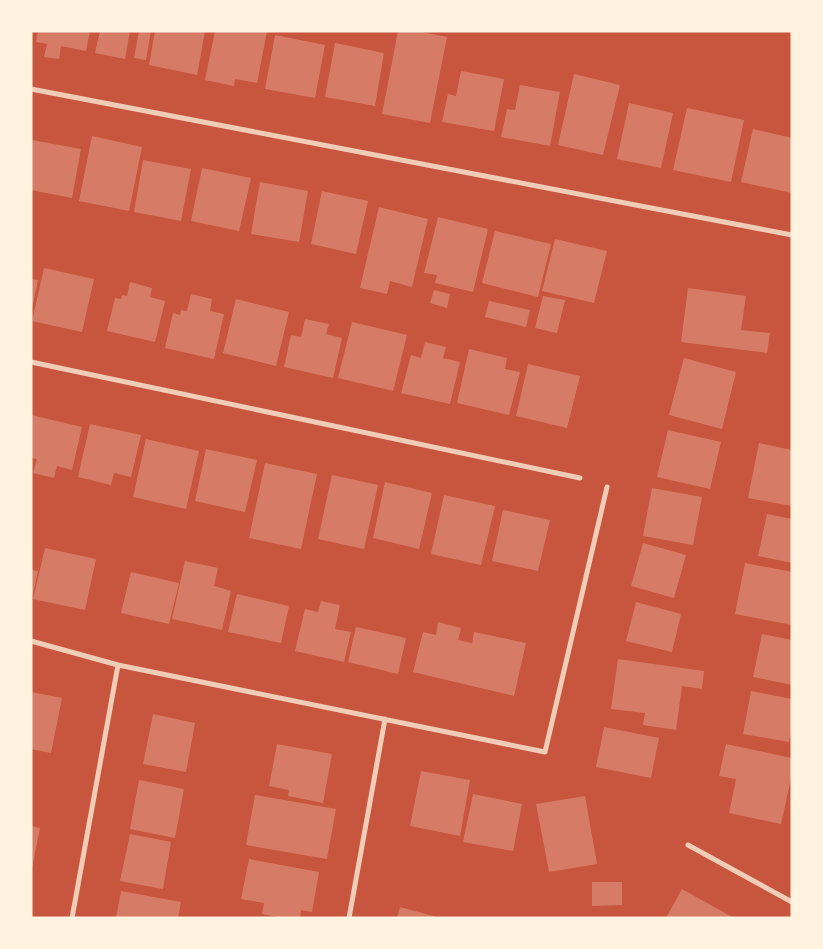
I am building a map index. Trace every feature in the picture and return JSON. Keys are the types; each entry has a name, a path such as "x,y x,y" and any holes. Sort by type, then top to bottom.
{"street":[{"path":"31,89 792,235"},
{"path":"31,362 580,478"},
{"path":"31,641 118,665 545,752 607,486"},
{"path":"72,918 118,665"},
{"path":"349,918 385,719"},
{"path":"688,845 792,902"}],"building":[{"path":"38,31 90,31 86,51 61,46 59,59 44,57 47,44 36,42"},
{"path":"100,31 130,31 125,59 95,53"},
{"path":"139,31 151,31 146,60 134,58"},
{"path":"155,31 205,31 197,75 149,65"},
{"path":"215,31 267,31 257,83 235,79 234,86 205,80"},
{"path":"398,31 417,31 447,37 430,123 382,114"},
{"path":"275,35 325,45 315,98 265,89"},
{"path":"335,43 384,53 375,106 325,97"},
{"path":"461,71 504,79 494,131 442,122 448,94 456,96"},
{"path":"574,74 620,85 603,155 558,145"},
{"path":"520,85 560,92 550,146 501,137 507,109 515,110"},
{"path":"629,103 673,113 661,168 617,159"},
{"path":"687,108 744,120 731,182 673,170"},
{"path":"753,129 792,138 792,193 741,182"},
{"path":"92,136 142,147 129,211 79,201"},
{"path":"32,140 81,149 72,198 31,190"},
{"path":"143,160 191,169 181,221 134,212"},
{"path":"202,168 251,178 239,231 191,221"},
{"path":"260,182 308,191 299,242 251,234"},
{"path":"322,191 368,201 356,254 311,244"},
{"path":"379,207 428,219 412,287 390,281 387,294 360,288"},
{"path":"438,217 488,229 473,292 435,283 437,275 424,273"},
{"path":"495,231 551,244 538,297 482,283"},
{"path":"555,239 607,251 594,303 542,291"},
{"path":"44,268 94,279 82,332 32,321"},
{"path":"31,279 38,280 32,309 31,309"},
{"path":"130,282 152,288 150,297 165,301 155,342 107,331 115,298 121,299 122,295 127,296"},
{"path":"688,288 746,296 741,330 770,333 767,353 681,342"},
{"path":"434,290 450,294 447,308 430,303"},
{"path":"191,294 212,299 210,311 224,314 214,359 165,348 173,313 180,315 181,310 187,311"},
{"path":"543,296 565,300 557,333 535,328"},
{"path":"236,299 289,312 276,366 223,353"},
{"path":"489,301 530,310 526,327 485,317"},
{"path":"305,319 329,324 326,334 342,338 333,378 284,367 291,335 301,337"},
{"path":"352,322 407,335 393,391 338,378"},
{"path":"425,342 446,347 443,358 460,362 450,404 401,393 411,355 421,358"},
{"path":"469,349 507,358 505,369 520,372 509,415 457,403"},
{"path":"684,358 736,372 722,429 669,415"},
{"path":"528,364 580,376 567,428 516,416"},
{"path":"31,415 82,427 72,470 57,466 54,478 33,473 37,459 31,458"},
{"path":"90,424 141,435 131,477 114,473 111,485 78,477"},
{"path":"668,430 721,442 710,489 657,477"},
{"path":"146,439 199,451 186,509 133,497"},
{"path":"759,443 792,450 792,506 748,498"},
{"path":"206,449 257,460 245,512 195,501"},
{"path":"265,463 317,474 301,549 249,538"},
{"path":"332,475 378,485 364,549 318,539"},
{"path":"385,482 432,493 419,549 373,538"},
{"path":"652,488 702,497 693,545 643,536"},
{"path":"444,495 495,506 481,565 431,554"},
{"path":"503,510 550,520 538,571 492,561"},
{"path":"767,514 792,519 792,563 758,556"},
{"path":"643,543 686,555 674,598 631,586"},
{"path":"45,548 96,559 85,610 33,599"},
{"path":"185,561 218,568 214,586 231,591 222,630 172,619"},
{"path":"745,563 792,572 792,625 735,614"},
{"path":"31,570 38,571 32,598 31,598"},
{"path":"131,572 179,583 169,624 121,613"},
{"path":"237,594 289,606 281,643 228,632"},
{"path":"321,601 340,605 335,629 351,632 344,662 295,651 305,609 318,612"},
{"path":"636,602 681,614 672,652 626,641"},
{"path":"438,622 461,628 458,640 472,643 474,632 526,643 514,696 413,672 423,632 436,635"},
{"path":"356,627 406,638 398,674 348,662"},
{"path":"762,634 792,640 792,685 753,677"},
{"path":"618,659 704,671 702,689 682,686 676,730 643,725 645,713 611,709"},
{"path":"751,691 792,699 792,729 789,742 743,734"},
{"path":"31,692 62,698 51,753 31,749"},
{"path":"153,714 195,723 186,772 143,764"},
{"path":"604,727 659,738 651,778 596,767"},
{"path":"277,744 332,754 323,803 288,796 289,790 269,786"},
{"path":"726,744 792,758 792,774 781,824 729,813 736,779 719,776"},
{"path":"421,771 470,780 460,836 410,826"},
{"path":"139,780 184,789 175,838 130,829"},
{"path":"473,794 522,804 513,851 463,842"},
{"path":"255,795 336,809 327,859 246,845"},
{"path":"585,796 597,864 549,872 536,804"},
{"path":"31,826 40,828 32,868 31,868"},
{"path":"130,834 171,842 163,889 120,881"},
{"path":"249,859 319,872 312,912 301,910 300,918 283,918 262,914 264,903 241,899"},
{"path":"592,882 622,882 622,905 592,906"},
{"path":"682,889 734,918 666,918"},
{"path":"121,891 181,902 178,918 116,918"},
{"path":"400,907 437,917 397,918"}]}
